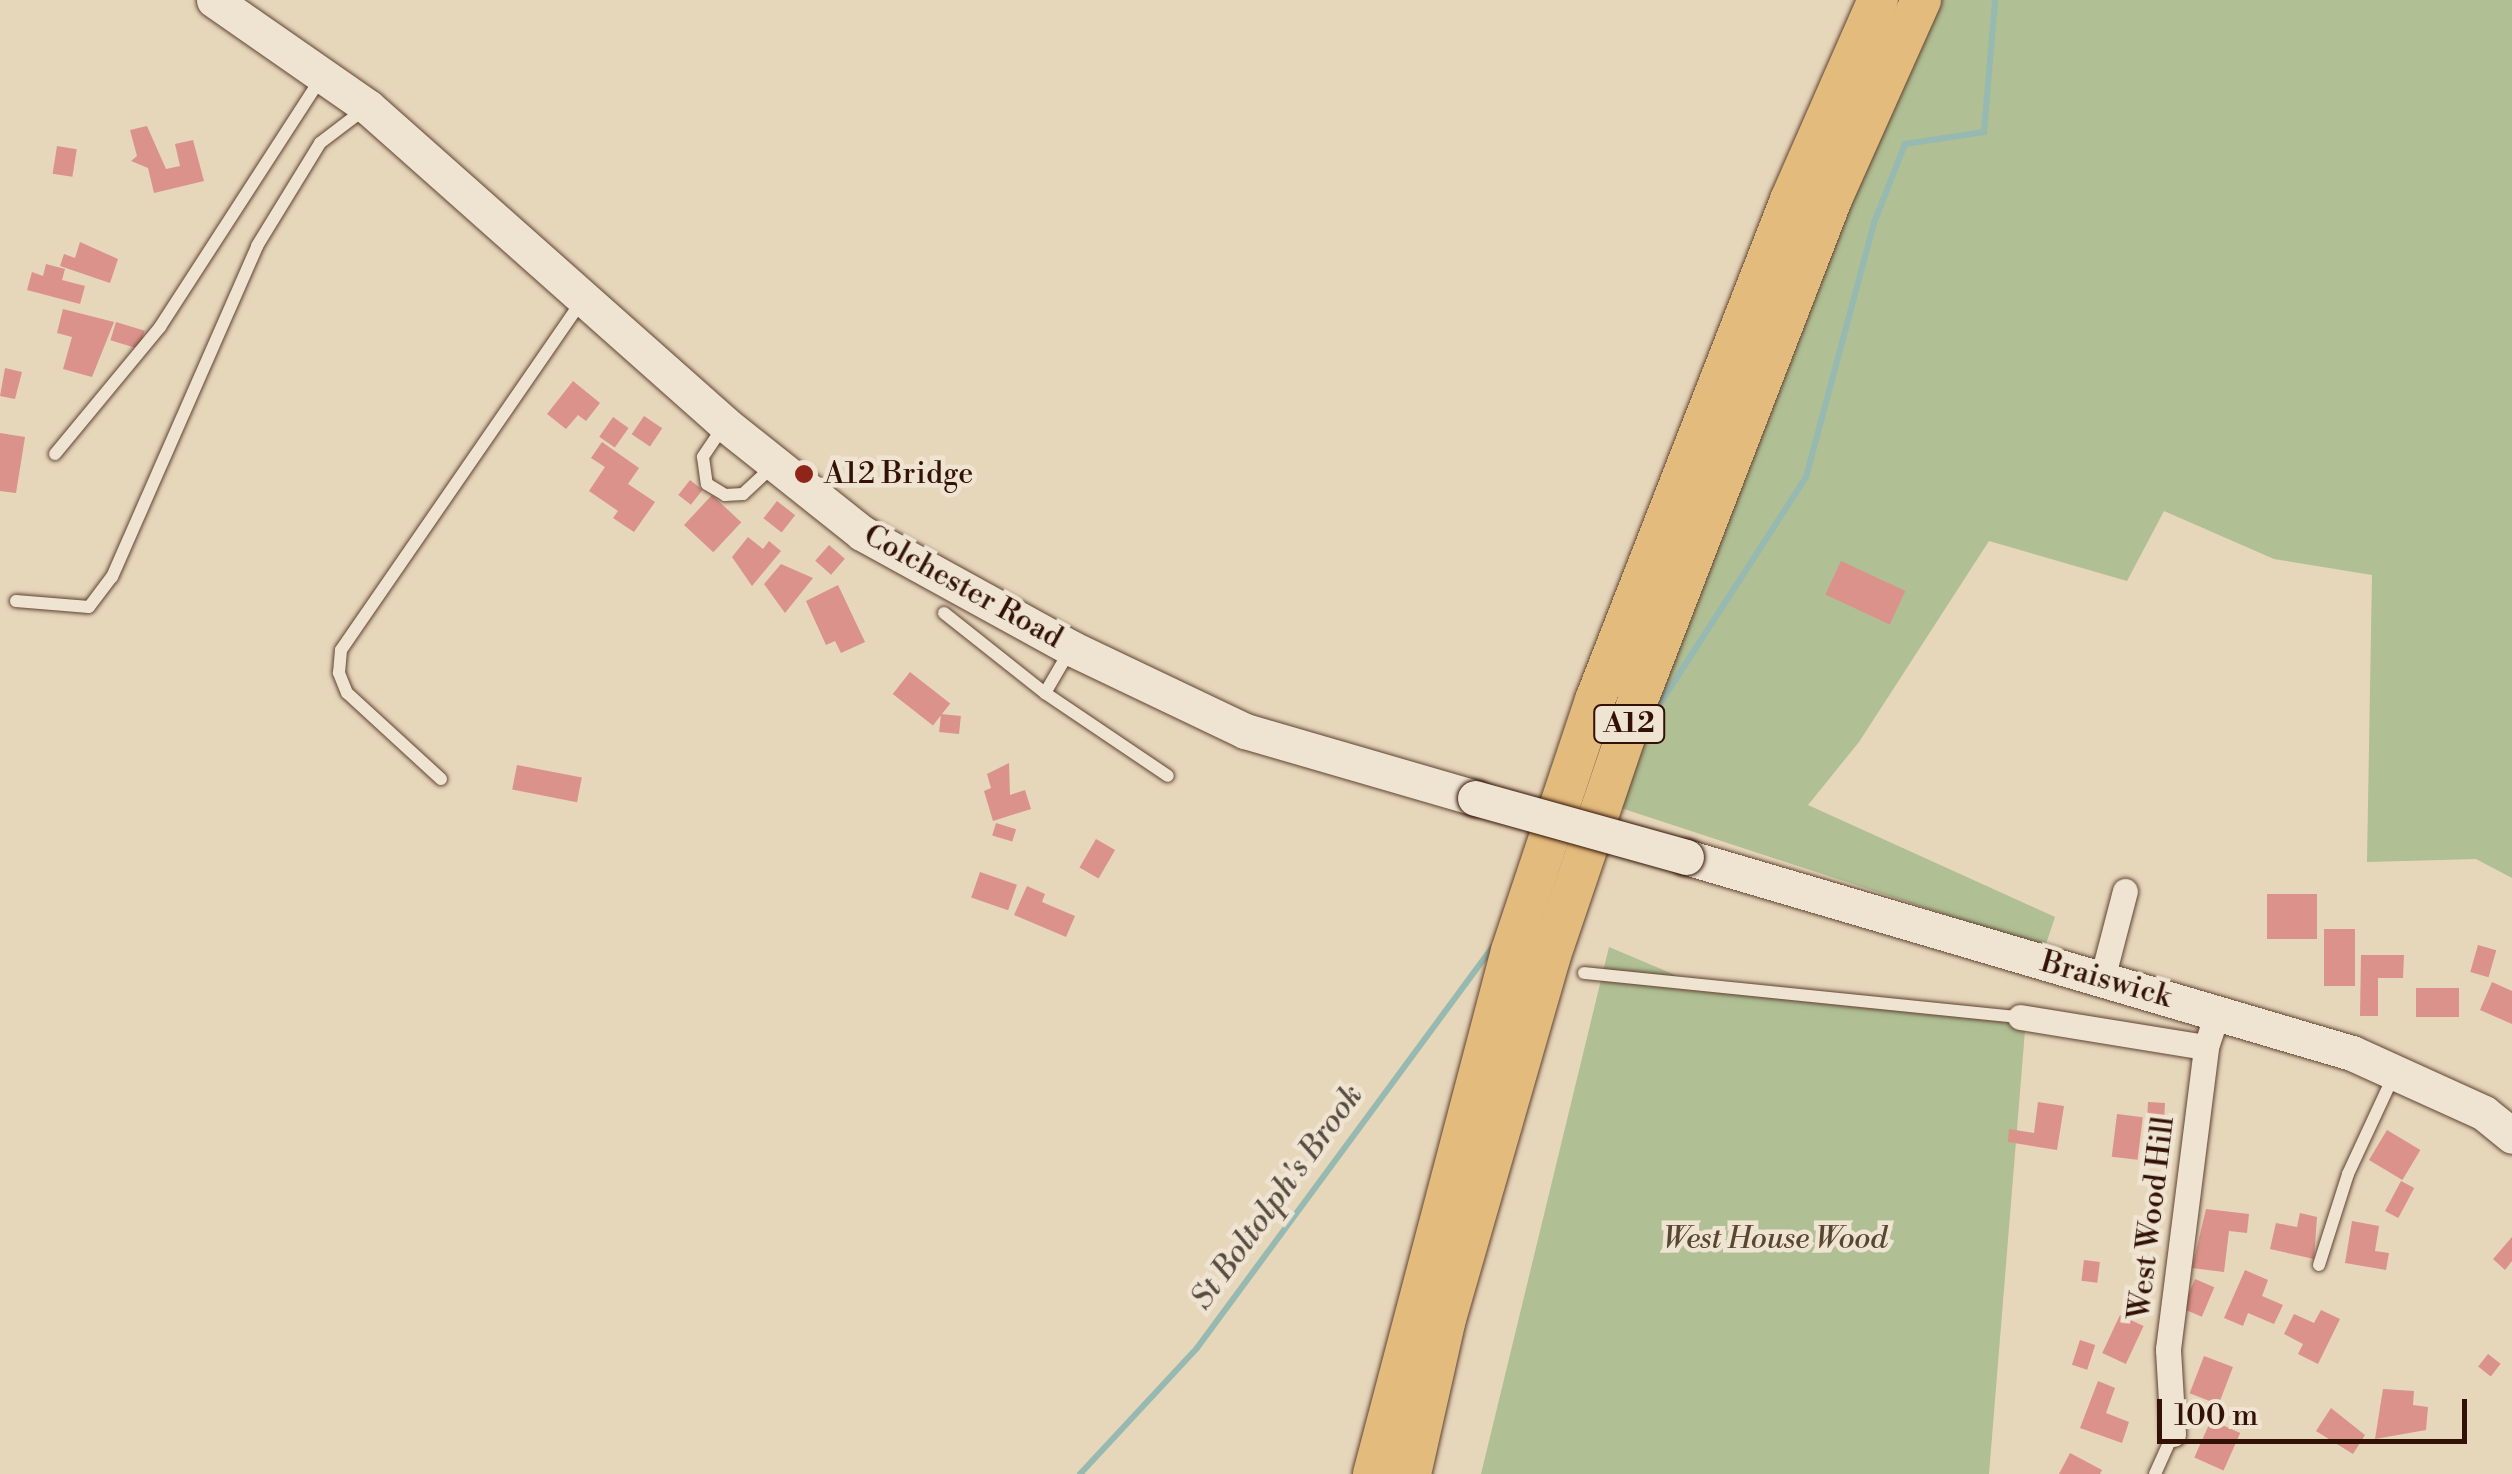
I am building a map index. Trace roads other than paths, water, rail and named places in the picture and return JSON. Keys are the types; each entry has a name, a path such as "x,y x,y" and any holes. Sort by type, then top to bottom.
{"highway":[{"name":"A12","path":"1373,1474 1512,951 1595,700 1790,200 1878,0"},
{"name":"A12","path":"1411,1474 1446,1319 1550,958 1638,700 1832,199 1921,0"}],"main road":[{"name":"Colchester Road","path":"214,0 368,107 725,424 862,533 1071,648 1245,731 1686,856"},
{"name":"Braiswick","path":"1686,856 2218,1013 2395,1072 2484,1113 2512,1136"}],"street":[{"path":"2102,979 2125,891"},
{"name":"West Wood Hill","path":"2173,1434 2168,1348 2206,1047 2218,1013"},
{"path":"2020,1017 2206,1047"}],"lane":[{"path":"55,454 160,327 323,75"},
{"path":"16,601 89,607 112,577 256,246 320,143 368,107"},
{"path":"441,778 347,693 341,650 583,298"},
{"path":"725,424 704,456 707,484 726,496 743,494 774,464"},
{"path":"944,614 1045,693 1168,776"},
{"path":"1045,693 1071,648"},
{"path":"1584,973 2020,1017"},
{"path":"2319,1266 2348,1174 2395,1072"},
{"path":"2155,1474 2173,1434"}],"waterway":[{"path":"1652,716 1806,477 1874,223 1905,144 1984,132 1995,0"},
{"name":"St Boltolph's Brook","path":"1080,1474 1197,1348 1493,946"}],"place":[{"name":"A12 Bridge","path":"804,474"}],"park label":[{"name":"West House Wood","path":"1775,1239"}]}
